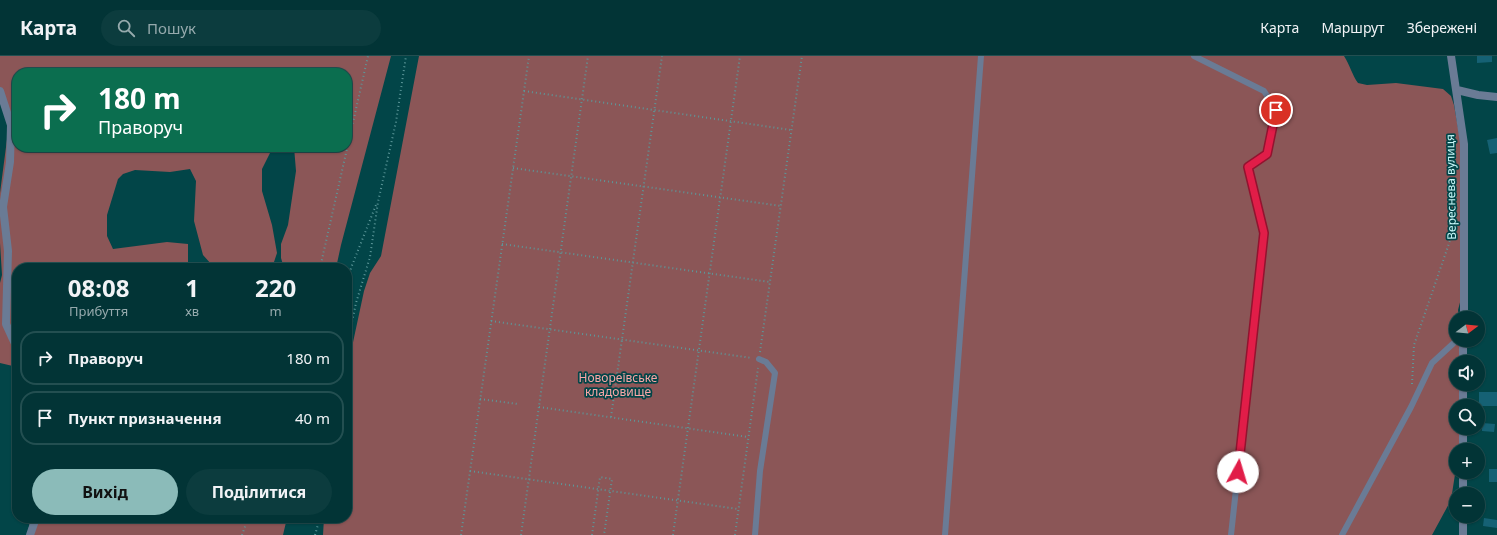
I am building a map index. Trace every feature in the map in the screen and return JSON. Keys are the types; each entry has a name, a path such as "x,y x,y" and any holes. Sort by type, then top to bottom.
{"street":[{"name":"Вереснева вулиця","path":"1452,56 1464,144 1464,311"},
{"path":"1457,90 1478,95 1497,97"},
{"path":"0,91 11,125 10,162 3,207 8,251 6,324 12,337"},
{"path":"30,535 34,523"},
{"path":"1463,523 1464,535"}],"lane":[{"path":"945,535 981,56"},
{"path":"1194,56 1264,90 1276,110 1267,154 1248,167 1264,233 1230,535"},
{"path":"1342,535 1411,407 1432,363 1449,347"},
{"path":"755,535 760,471 775,373 766,362 759,359"}],"path":[{"path":"352,127 368,56"},
{"path":"352,322 356,303 370,257 378,202 396,122 406,56"},
{"path":"461,535 529,56"},
{"path":"521,535 588,56"},
{"path":"611,418 662,56"},
{"path":"673,535 740,56"},
{"path":"735,535 802,56"},
{"path":"524,91 792,130"},
{"path":"321,263 346,152"},
{"path":"513,168 781,206"},
{"path":"352,266 378,202"},
{"path":"1412,384 1414,345 1454,230 1454,223"},
{"path":"502,244 770,282"},
{"path":"491,321 759,359"},
{"path":"480,399 518,404"},
{"path":"539,407 748,437"},
{"path":"470,471 738,509"},
{"path":"592,535 600,477 612,479 604,535"},
{"path":"242,535 246,523"},
{"path":"315,535 319,523"}],"green space":[{"path":"0,56 391,56 337,263 282,263 281,244 288,225 296,171 294,152 352,152 352,68 12,68 12,152 270,152 262,169 262,191 272,225 277,253 274,263 210,263 203,255 194,221 196,181 190,169 170,172 135,170 123,174 118,179 107,215 107,236 113,249 167,242 188,244 188,263 12,263 12,366 0,363 0,283 2,275 0,243 0,193 9,124 0,99"},
{"name":"Новореївське кладовище","path":"419,56 1344,56 1358,83 1367,85 1396,83 1443,89 1451,96 1454,105 1463,156 1463,291 1458,311 1449,311 1449,347 1459,347 1459,355 1449,355 1449,391 1459,391 1460,399 1449,399 1449,435 1460,435 1459,443 1449,443 1449,479 1454,479 1453,487 1449,487 1449,504 1432,535 323,535 324,523 352,523 352,347 364,291 370,273 381,256"},
{"path":"30,523 286,523 283,535 27,535"}],"building":[{"path":"1477,56 1492,56 1492,62 1477,63"},
{"path":"1497,138 1497,153 1490,154 1487,140"},
{"path":"1479,392 1497,392 1497,406 1485,406 1485,399 1479,399"},
{"path":"1485,423 1495,424 1494,432 1485,431"},
{"path":"1489,469 1497,469 1497,482 1489,482"},
{"path":"1485,518 1497,520 1497,528 1483,526"}],"route":[{"path":"1238,472 1264,233 1248,167 1267,154 1276,110"}]}
